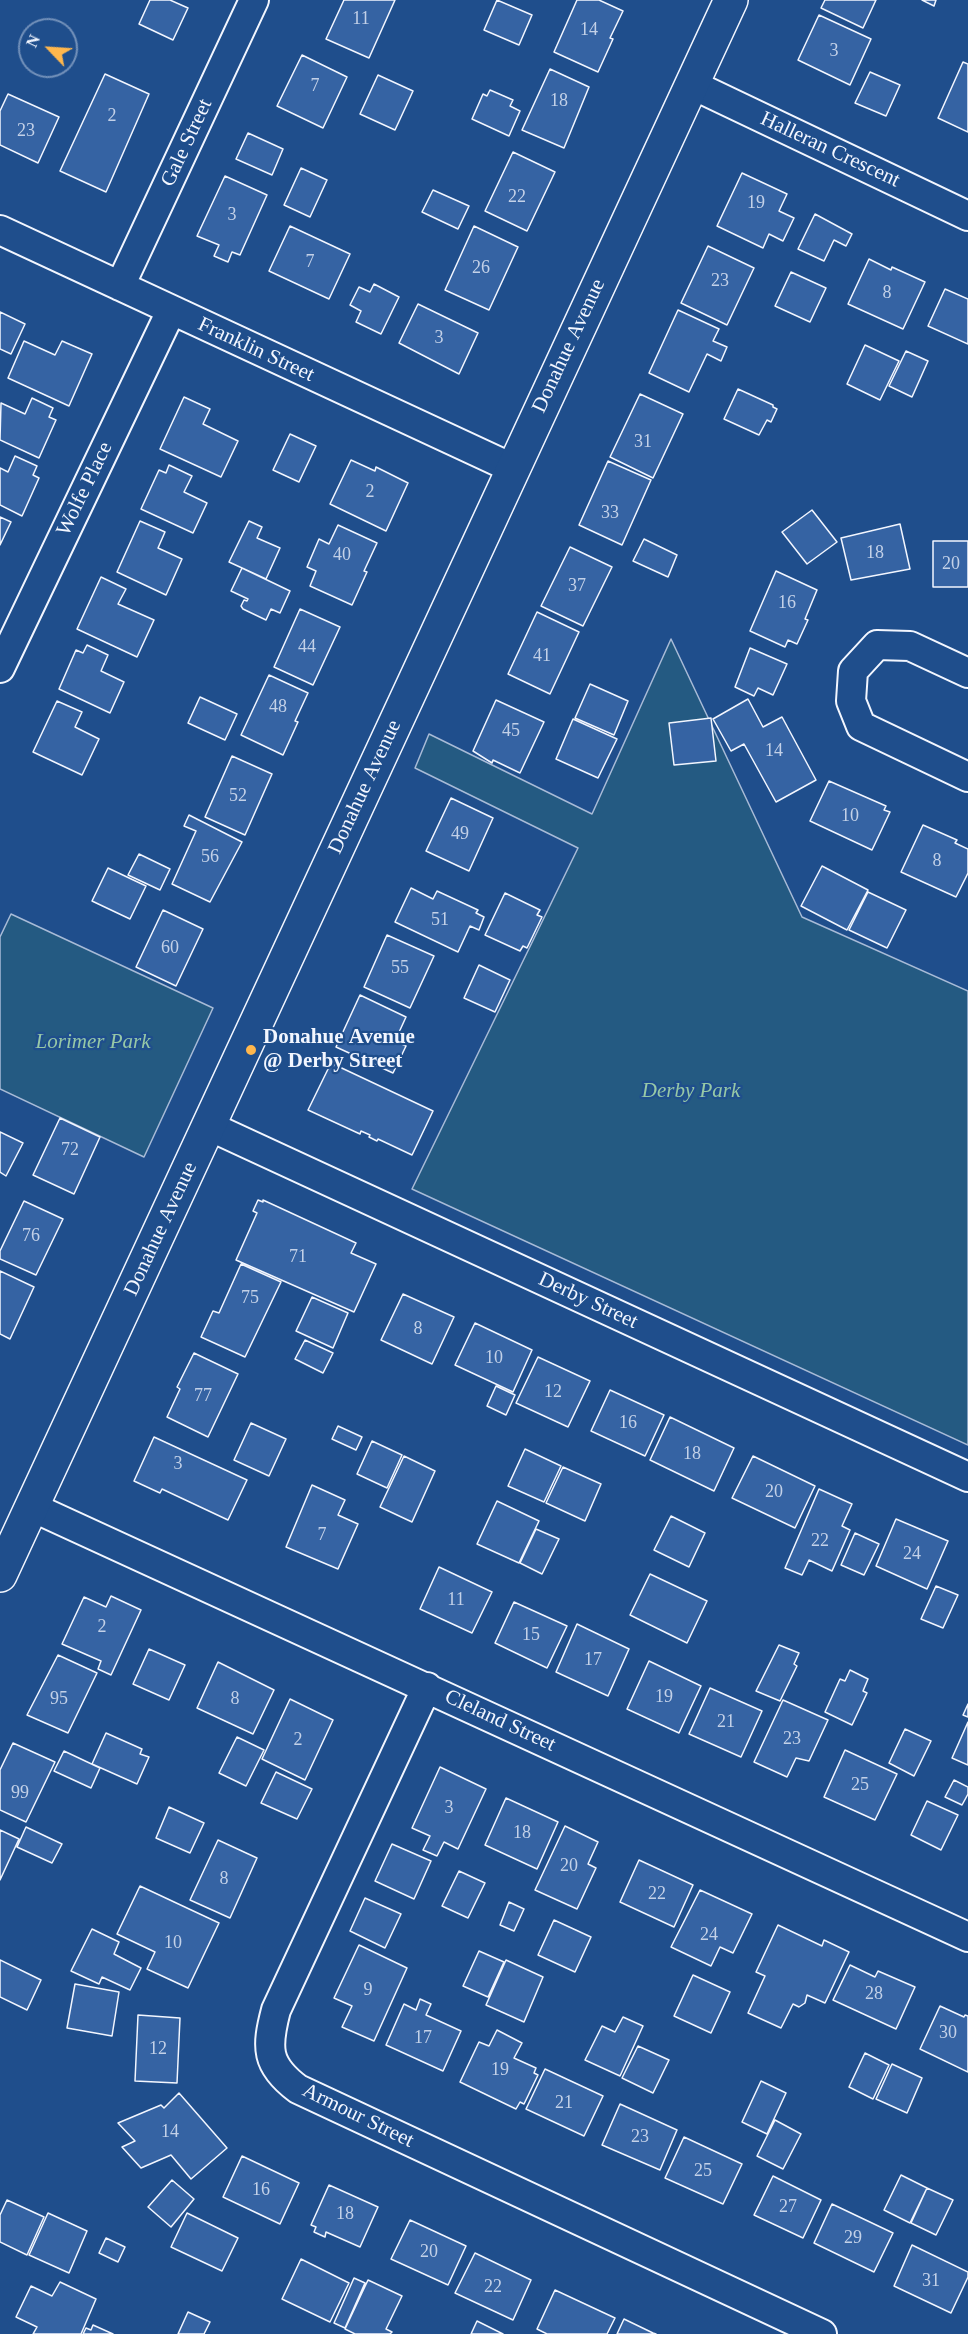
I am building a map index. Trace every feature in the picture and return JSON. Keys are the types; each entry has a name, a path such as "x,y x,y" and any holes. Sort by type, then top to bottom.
{"street":[{"name":"Gale Street","path":"120,286 254,0"},
{"name":"Donahue Avenue","path":"0,1575 731,0"},
{"name":"Halleran Crescent","path":"691,84 968,216"},
{"name":"Franklin Street","path":"0,230 512,468"},
{"name":"Wolfe Place","path":"0,668 171,311"},
{"path":"968,673 910,646 877,645 853,671 851,701 861,726 968,777"},
{"name":"Derby Street","path":"209,1126 968,1477"},
{"name":"Cleland Street","path":"32,1507 968,1937"},
{"name":"Armour Street","path":"427,1688 276,2010 270,2033 270,2056 281,2076 309,2094 822,2334"}],"green space":[{"name":"Derby Park","path":"671,639 802,917 968,991 968,1445 412,1189 578,848 415,768 429,734 592,814"},
{"name":"Lorimer Park","path":"11,914 213,1008 144,1157 0,1089 0,937"}],"building":[{"path":"150,0 170,0 188,8 173,40 139,24"},
{"path":"344,0 395,0 369,58 326,39"},
{"path":"497,0 532,15 519,45 484,30"},
{"path":"577,0 599,0 623,11 598,72 554,52"},
{"path":"825,0 876,0 863,28 821,8"},
{"path":"922,0 936,0 934,6"},
{"path":"819,15 871,39 850,85 798,60"},
{"path":"302,55 347,77 323,128 277,106"},
{"path":"963,62 968,64 968,132 938,118"},
{"path":"550,69 589,87 564,148 522,130"},
{"path":"870,72 900,85 886,116 855,103"},
{"path":"105,74 149,94 106,192 60,171"},
{"path":"378,75 413,91 395,130 360,114"},
{"path":"490,90 513,100 510,106 520,111 509,136 472,119 483,94 487,96"},
{"path":"8,94 59,117 38,163 0,145 0,111"},
{"path":"248,133 283,149 272,175 236,159"},
{"path":"513,152 555,172 527,231 485,211"},
{"path":"301,168 327,180 310,217 284,205"},
{"path":"742,173 787,194 779,211 794,218 783,241 769,234 763,248 717,226"},
{"path":"225,176 267,195 240,255 232,252 228,262 214,256 219,245 197,236"},
{"path":"433,190 469,206 458,229 422,212"},
{"path":"815,214 852,234 846,246 834,240 824,261 798,249"},
{"path":"290,226 350,254 329,299 269,271"},
{"path":"474,226 518,247 489,310 445,290"},
{"path":"708,246 754,268 727,325 681,303"},
{"path":"869,259 891,270 892,267 925,282 903,329 848,304"},
{"path":"791,272 826,288 810,322 775,306"},
{"path":"374,284 399,297 381,334 356,322 361,311 350,305 359,287 370,292"},
{"path":"945,289 968,299 968,344 928,326"},
{"path":"418,304 478,333 459,374 399,343"},
{"path":"678,310 719,329 713,341 727,347 721,361 707,354 689,392 649,373"},
{"path":"0,312 25,324 11,354 0,349"},
{"path":"24,341 55,355 62,341 92,354 69,406 8,378"},
{"path":"865,345 899,361 880,400 847,384"},
{"path":"906,351 928,361 912,397 889,386"},
{"path":"738,389 777,409 771,422 767,420 759,435 724,419"},
{"path":"640,394 683,414 653,478 610,457"},
{"path":"184,397 210,409 203,424 238,441 221,477 160,449"},
{"path":"32,398 53,408 49,417 56,420 39,458 0,440 1,403 25,414"},
{"path":"290,434 316,446 299,482 273,470"},
{"path":"15,456 37,466 33,475 39,478 22,516 0,505 0,468 8,472"},
{"path":"351,460 375,471 376,467 408,483 386,531 330,504"},
{"path":"608,461 651,480 622,545 579,525"},
{"path":"169,465 192,476 184,492 207,503 193,533 141,509 159,470 166,473"},
{"path":"812,510 837,542 807,564 782,532"},
{"path":"0,517 11,522 0,545"},
{"path":"140,521 165,532 158,548 182,559 166,595 117,572"},
{"path":"249,521 262,527 257,538 280,548 266,579 229,562"},
{"path":"900,524 910,569 851,580 841,538"},
{"path":"338,525 377,543 352,605 310,586 316,571 307,567 319,539 329,544"},
{"path":"644,539 677,555 668,577 633,561"},
{"path":"933,541 968,541 968,587 933,587"},
{"path":"570,547 612,567 583,626 541,606"},
{"path":"242,568 290,591 280,613 271,609 266,620 243,609 241,606 244,600 248,599 231,591"},
{"path":"776,571 817,590 805,619 808,620 797,644 788,640 785,647 750,631"},
{"path":"101,577 126,589 118,604 154,620 137,657 77,629"},
{"path":"300,609 340,627 313,685 274,667"},
{"path":"537,612 579,632 550,694 508,674"},
{"path":"87,645 108,655 101,671 124,682 110,713 59,689 76,650 83,653"},
{"path":"750,648 787,664 773,695 758,688 754,696 735,687"},
{"path":"269,675 308,693 283,755 241,735"},
{"path":"590,684 628,701 614,735 575,718"},
{"path":"200,697 237,714 225,740 188,723"},
{"path":"748,699 763,727 782,717 816,780 776,802 744,744 731,751 713,719"},
{"path":"496,700 544,722 520,773 493,760 492,763 473,751"},
{"path":"57,701 82,712 75,727 99,739 82,775 33,752"},
{"path":"711,718 716,761 674,765 669,723"},
{"path":"573,719 617,739 598,778 556,759"},
{"path":"232,756 272,774 245,835 205,817"},
{"path":"829,781 886,806 884,810 890,812 872,850 810,821"},
{"path":"451,798 493,818 469,871 426,851"},
{"path":"189,815 242,842 210,902 172,884 196,831 184,826"},
{"path":"923,825 957,840 955,843 968,849 968,873 956,897 901,872"},
{"path":"139,854 170,869 160,890 128,875"},
{"path":"822,866 868,890 847,930 801,906"},
{"path":"108,868 146,886 130,919 92,901"},
{"path":"411,888 433,899 437,891 478,910 476,913 484,917 479,930 470,926 458,952 395,922"},
{"path":"868,892 906,910 887,948 849,930"},
{"path":"505,893 540,910 537,915 542,917 527,948 523,946 520,951 485,935"},
{"path":"163,910 203,929 176,986 136,967"},
{"path":"387,935 434,956 410,1008 364,987"},
{"path":"479,965 510,980 495,1012 464,998"},
{"path":"360,995 406,1017 395,1041 406,1046 393,1073 336,1047"},
{"path":"331,1063 433,1111 412,1155 308,1110"},
{"path":"60,1118 100,1137 74,1194 33,1175"},
{"path":"0,1132 23,1143 6,1176 0,1172"},
{"path":"258,1200 263,1202 263,1200 356,1243 351,1253 376,1264 354,1312 236,1260 257,1213 253,1211"},
{"path":"24,1201 63,1219 36,1275 0,1259 0,1251"},
{"path":"241,1264 281,1282 245,1357 201,1337 213,1311 219,1313"},
{"path":"0,1271 34,1287 10,1339 0,1334"},
{"path":"403,1294 454,1317 432,1364 381,1340"},
{"path":"312,1297 348,1313 333,1348 296,1331"},
{"path":"475,1323 532,1350 513,1392 455,1365"},
{"path":"305,1340 333,1353 323,1373 295,1359"},
{"path":"194,1353 238,1374 208,1437 167,1417 180,1389 177,1387"},
{"path":"538,1357 590,1381 568,1427 516,1403"},
{"path":"496,1386 515,1395 506,1415 487,1406"},
{"path":"610,1390 664,1415 645,1456 591,1431"},
{"path":"670,1417 734,1448 714,1491 650,1460"},
{"path":"251,1423 286,1439 269,1476 234,1460"},
{"path":"338,1426 362,1437 356,1450 332,1439"},
{"path":"154,1437 247,1480 228,1520 162,1489 160,1493 134,1481"},
{"path":"372,1441 402,1455 387,1488 357,1474"},
{"path":"525,1449 561,1466 544,1502 508,1486"},
{"path":"404,1456 435,1471 412,1522 380,1507"},
{"path":"753,1456 815,1486 795,1528 732,1498"},
{"path":"563,1467 601,1484 585,1521 546,1503"},
{"path":"312,1485 345,1500 338,1515 358,1524 338,1569 286,1547"},
{"path":"819,1489 852,1504 842,1526 850,1530 832,1571 809,1560 802,1575 785,1568"},
{"path":"497,1501 539,1521 519,1563 477,1544"},
{"path":"671,1516 705,1533 689,1567 654,1550"},
{"path":"896,1519 948,1541 927,1589 876,1566"},
{"path":"536,1529 559,1539 542,1574 520,1563"},
{"path":"855,1533 879,1544 864,1575 841,1565"},
{"path":"439,1567 492,1592 472,1633 420,1609"},
{"path":"650,1574 707,1601 687,1643 630,1615"},
{"path":"936,1586 958,1595 943,1628 921,1619"},
{"path":"111,1596 141,1610 111,1675 98,1669 101,1661 62,1644 84,1597 106,1607"},
{"path":"514,1602 567,1626 547,1668 495,1643"},
{"path":"577,1624 629,1649 608,1696 556,1672"},
{"path":"779,1645 799,1653 794,1664 797,1666 780,1701 756,1691"},
{"path":"149,1649 185,1665 169,1700 133,1684"},
{"path":"58,1655 97,1673 68,1733 27,1715"},
{"path":"649,1661 701,1686 679,1733 627,1709"},
{"path":"218,1662 274,1690 253,1734 197,1708"},
{"path":"850,1670 868,1679 863,1691 867,1693 852,1725 825,1712 840,1679 845,1681"},
{"path":"710,1688 762,1711 741,1757 689,1734"},
{"path":"290,1699 333,1720 305,1780 262,1759"},
{"path":"783,1700 828,1720 809,1761 796,1758 787,1777 754,1762"},
{"path":"968,1704 968,1717 963,1715"},
{"path":"968,1722 968,1765 952,1758"},
{"path":"905,1729 931,1741 914,1776 889,1763"},
{"path":"106,1733 142,1749 140,1754 149,1757 137,1784 92,1764"},
{"path":"237,1737 264,1750 246,1786 219,1773"},
{"path":"13,1743 55,1762 26,1822 0,1810 0,1770"},
{"path":"845,1750 897,1774 875,1820 824,1797"},
{"path":"64,1751 100,1768 91,1788 54,1771"},
{"path":"440,1767 486,1789 458,1849 444,1842 437,1856 423,1850 430,1836 412,1828"},
{"path":"276,1772 312,1789 297,1819 261,1803"},
{"path":"954,1780 968,1787 968,1794 962,1805 945,1797"},
{"path":"506,1798 558,1822 537,1869 485,1845"},
{"path":"927,1801 958,1815 941,1850 911,1835"},
{"path":"169,1807 204,1823 190,1853 156,1838"},
{"path":"565,1826 598,1842 588,1864 596,1868 577,1909 535,1890"},
{"path":"26,1827 62,1844 52,1863 17,1847"},
{"path":"0,1830 19,1839 0,1880"},
{"path":"218,1840 257,1858 230,1918 190,1900"},
{"path":"392,1844 431,1861 414,1899 375,1881"},
{"path":"639,1860 693,1885 674,1927 620,1902"},
{"path":"459,1871 485,1883 468,1918 442,1906"},
{"path":"140,1886 219,1923 188,1988 147,1969 155,1952 117,1934"},
{"path":"700,1890 752,1914 733,1953 720,1947 711,1966 671,1947"},
{"path":"365,1898 401,1914 385,1948 350,1931"},
{"path":"509,1902 524,1909 514,1931 500,1925"},
{"path":"554,1920 591,1937 575,1972 538,1955"},
{"path":"778,1925 822,1946 824,1940 849,1952 825,2003 807,1995 805,2003 799,2007 793,2004 781,2028 748,2013 765,1976 756,1972"},
{"path":"92,1929 119,1942 114,1954 141,1968 130,1990 102,1977 99,1984 71,1971"},
{"path":"359,1945 407,1968 374,2041 342,2027 352,2006 334,1998"},
{"path":"479,1951 504,1962 488,1997 463,1986"},
{"path":"0,1960 41,1980 27,2010 0,1997"},
{"path":"506,1960 543,1977 524,2022 486,2005"},
{"path":"850,1965 875,1977 878,1971 915,1987 896,2029 833,2000"},
{"path":"693,1975 730,1992 711,2033 674,2016"},
{"path":"75,1984 119,1992 112,2036 67,2028"},
{"path":"420,1999 431,2004 426,2015 461,2031 443,2071 386,2045 404,2004 416,2010"},
{"path":"940,2006 964,2017 968,2016 968,2072 920,2049"},
{"path":"138,2015 180,2018 177,2083 135,2081"},
{"path":"623,2017 643,2026 620,2076 585,2060 602,2026 615,2032"},
{"path":"497,2030 522,2043 514,2058 536,2068 534,2073 538,2075 524,2104 520,2102 516,2109 460,2082 479,2042 489,2046"},
{"path":"638,2046 669,2060 653,2093 622,2078"},
{"path":"865,2053 889,2065 873,2099 849,2087"},
{"path":"892,2064 922,2078 907,2113 876,2099"},
{"path":"545,2069 603,2096 584,2136 526,2109"},
{"path":"761,2081 786,2093 767,2134 742,2122"},
{"path":"179,2093 227,2148 191,2179 171,2155 141,2168 122,2147 135,2141 118,2123 161,2105 164,2108"},
{"path":"620,2104 677,2130 660,2170 602,2145"},
{"path":"775,2120 801,2134 783,2169 757,2156"},
{"path":"684,2137 742,2164 723,2204 665,2178"},
{"path":"242,2156 299,2183 280,2224 223,2197"},
{"path":"901,2175 927,2188 910,2223 884,2210"},
{"path":"773,2176 821,2200 803,2238 754,2215"},
{"path":"172,2180 194,2199 171,2227 148,2207"},
{"path":"329,2185 378,2207 360,2247 326,2232 325,2237 314,2232 316,2227 311,2225"},
{"path":"927,2188 953,2200 936,2235 911,2223"},
{"path":"7,2200 44,2217 27,2255 0,2242 0,2215"},
{"path":"832,2204 893,2233 874,2272 814,2243"},
{"path":"48,2213 87,2231 69,2273 29,2255"},
{"path":"187,2213 238,2238 222,2271 171,2247"},
{"path":"410,2220 466,2246 448,2285 391,2259"},
{"path":"106,2238 125,2247 118,2262 99,2253"},
{"path":"912,2245 968,2272 968,2277 951,2313 894,2286"},
{"path":"475,2253 531,2280 513,2320 455,2293"},
{"path":"301,2259 349,2283 330,2322 282,2299"},
{"path":"354,2278 365,2283 345,2328 334,2323"},
{"path":"368,2280 402,2296 386,2329 392,2332 390,2334 355,2334 345,2329"},
{"path":"60,2282 96,2299 81,2334 33,2334 37,2327 16,2317 31,2286 52,2296"},
{"path":"555,2290 615,2318 607,2334 547,2334 537,2329"},
{"path":"188,2312 210,2322 204,2334 178,2334"},
{"path":"624,2319 653,2333 656,2334 617,2334"},
{"path":"477,2321 503,2334 471,2334"},
{"path":"93,2325 113,2334 83,2334 86,2328 91,2330"}],"place":[{"name":"Donahue Avenue @ Derby Street","path":"251,1050"}]}
